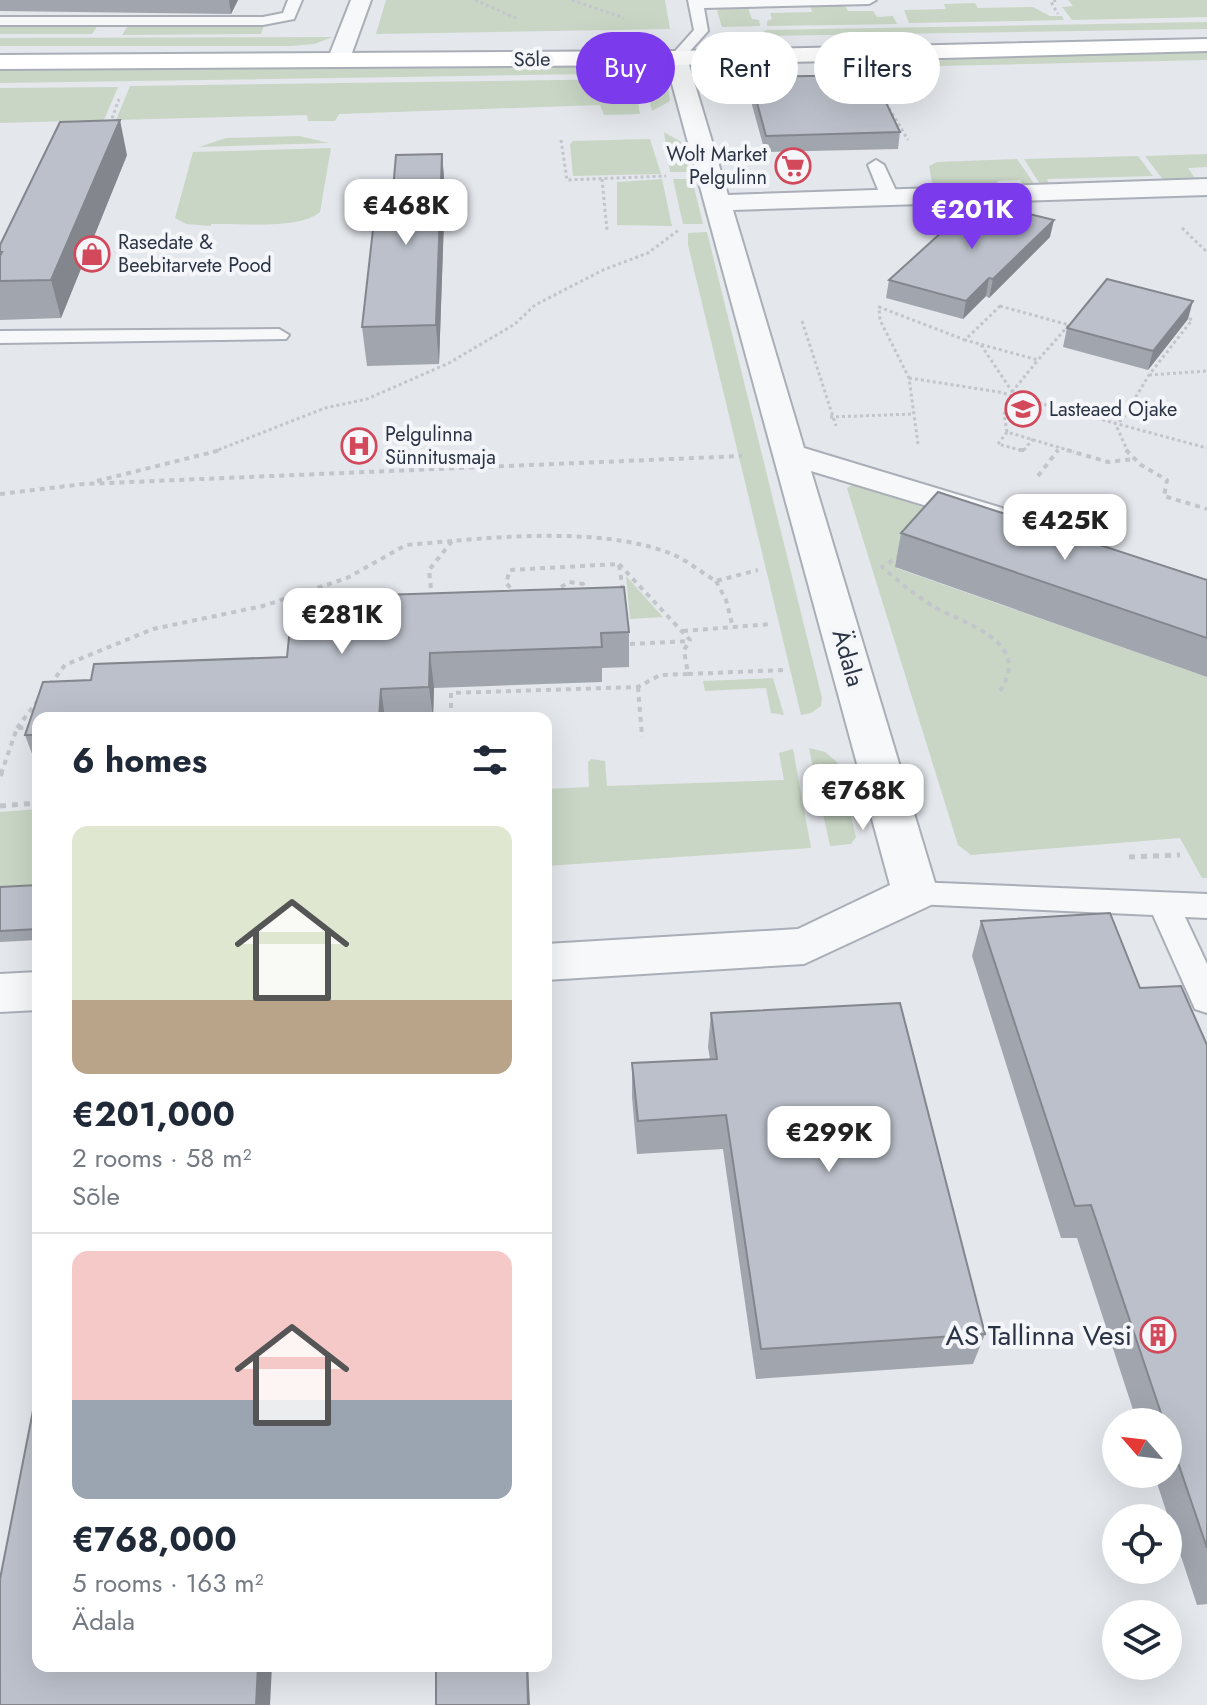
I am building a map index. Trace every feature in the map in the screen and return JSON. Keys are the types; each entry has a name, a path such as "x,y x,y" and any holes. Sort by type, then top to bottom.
{"main road":[{"name":"Sõle","path":"683,51 1207,34"},
{"name":"Sõle","path":"0,62 1207,45"},
{"name":"Sõle","path":"0,50 340,55"}],"street":[{"path":"340,55 361,0"},
{"name":"Ädala","path":"683,51 718,203 915,893"},
{"path":"718,203 1207,187"},
{"path":"786,439 847,470 1021,524"},
{"path":"552,962 804,946 915,893"},
{"path":"0,993 32,991"}],"lane":[{"path":"0,21 263,21 289,16 295,0"},
{"path":"683,51 701,31 695,2 869,0"},
{"path":"876,165 890,197"},
{"path":"0,337 279,335"},
{"path":"915,893 1207,906"},
{"path":"1163,902 1207,1000"}],"path":[{"path":"475,0 522,22"},
{"path":"572,0 628,19"},
{"path":"108,128 119,99"},
{"path":"886,104 908,140"},
{"path":"561,140 567,180 667,176"},
{"path":"602,179 607,230"},
{"path":"1178,224 1207,252"},
{"path":"84,484 224,449 325,408 367,399 449,363 515,324 535,305 603,270 648,253 680,229"},
{"path":"965,340 1000,306 1069,325 1038,360 1015,395 1004,414 1007,432 998,444 1023,451 1033,439"},
{"path":"918,444 909,378 880,320 879,307 965,340 1038,360"},
{"path":"1115,423 1122,420 1149,375 1192,320 1172,313"},
{"path":"801,319 847,470"},
{"path":"980,344 1015,395"},
{"path":"1149,375 1207,371"},
{"path":"909,378 1015,395 1207,448"},
{"path":"0,494 84,484 786,439 833,417 913,414"},
{"path":"1115,423 1116,439 1148,472 1167,480 1164,496 1207,509"},
{"path":"1007,432 1108,462 1135,458"},
{"path":"1038,476 1060,447"},
{"path":"950,501 897,559 882,567 931,605 993,639 1005,649 1010,662 1010,676 1000,691"},
{"path":"0,776 17,728 65,665 153,629 263,606 347,578 406,545 520,535 629,542 674,555 716,581 726,600 733,628"},
{"path":"435,605 429,592 429,570 452,541"},
{"path":"619,564 625,604"},
{"path":"518,595 506,583 510,570 619,564 690,640"},
{"path":"716,581 758,570"},
{"path":"572,597 560,593 558,589 563,583 583,584 588,595"},
{"path":"682,631 771,624"},
{"path":"628,630 628,644 690,640"},
{"path":"688,674 684,650 690,640"},
{"path":"451,712 451,693 638,687 660,675 783,670"},
{"path":"638,687 642,737"},
{"path":"17,728 32,727"},
{"path":"0,806 32,803"},
{"path":"1118,857 1180,855"}],"green space":[{"path":"386,0 665,0 670,29 376,34"},
{"path":"1068,0 1207,0 1207,17 1072,20 1062,7 1073,6"},
{"path":"975,3 978,8 1033,7 1050,16 1062,16 1064,20 909,23 904,10 946,9 944,4"},
{"path":"811,6 845,6 848,11 873,11 877,17 893,16 897,24 767,26 767,21 772,19 770,13 812,12"},
{"path":"722,8 748,8 752,19 759,20 760,26 722,27 717,11"},
{"path":"1207,22 1207,29 814,32 814,35 798,35 798,32 763,32"},
{"path":"265,23 261,34 122,35 129,24"},
{"path":"0,25 98,25 92,34 0,34"},
{"path":"333,37 314,44 291,46 0,46 0,38"},
{"path":"1207,51 1207,60 940,66 940,61 989,55"},
{"path":"576,65 576,74 0,83 0,68"},
{"path":"576,80 576,104 638,104 640,114 604,115 600,105 339,114 335,121 308,121 307,115 116,120 130,86"},
{"path":"118,87 104,120 0,123 0,88"},
{"path":"650,104 665,104 652,111"},
{"path":"664,132 681,142 691,172 670,172"},
{"path":"299,136 329,143 199,147 226,138"},
{"path":"650,139 661,174 573,176 570,144 573,141"},
{"path":"331,148 320,212 311,218 284,223 211,226 186,224 175,218 193,152"},
{"path":"1207,154 1207,167 1188,168 1199,184 1167,185 1145,156"},
{"path":"1138,156 1153,176 1047,179 1051,188 1043,189 1024,159"},
{"path":"1017,159 1038,189 1025,189 1020,180 997,181 1001,189 933,188 929,166 937,162"},
{"path":"662,179 672,226 617,225 617,182"},
{"path":"673,179 692,179 703,224 683,224"},
{"path":"707,232 822,698 821,706 811,713 801,715 688,245 688,233"},
{"path":"854,484 1003,534 896,568 1207,677 1207,878 1202,878 1180,838 971,855 958,845 847,488"},
{"path":"626,576 663,617 630,619"},
{"path":"773,678 784,715 771,713 766,688 705,691 703,681"},
{"path":"809,748 825,752 837,762 856,837 851,844 830,846"},
{"path":"793,749 811,848 552,866 552,789 589,787 588,762 591,759 605,761 607,786 784,780 779,753"},
{"path":"32,809 32,896 0,898 0,812"}],"building":[{"path":"798,76 814,76 814,104 887,104 900,132 766,136 757,104 798,104"},
{"path":"120,120 51,280 0,281 0,245 60,122"},
{"path":"442,154 436,325 362,327 376,203 392,202 396,155"},
{"path":"976,201 1054,220 966,301 889,280"},
{"path":"1107,279 1193,301 1153,351 1067,328"},
{"path":"938,492 1207,580 1207,638 901,533"},
{"path":"624,587 629,632 601,633 602,647 430,653 429,687 381,689 379,712 33,712 43,682 91,680 94,664 287,657 293,598"},
{"path":"32,714 32,735 25,735"},
{"path":"32,885 32,929 0,931 0,887"},
{"name":"AS Tallinna Vesi","path":"1110,913 1140,988 1181,986 1207,1045 1207,1548 1182,1474 1182,1408 1159,1408 1091,1205 1075,1206 981,921"},
{"path":"900,1003 985,1334 761,1349 726,1115 638,1121 632,1063 717,1059 711,1013"},
{"path":"32,1416 32,1672 258,1672 256,1705 0,1705 0,1579"},
{"path":"436,1672 527,1672 528,1705 436,1705"}],"place":[{"name":"Wolt Market Pelgulinn","path":"793,166"},
{"name":"Rasedate & Beebitarvete Pood","path":"92,254"},
{"name":"Lasteaed Ojake","path":"1023,409"},
{"name":"Pelgulinna Sünnitusmaja","path":"359,446"},
{"name":"AS Tallinna Vesi","path":"1158,1335"}]}
